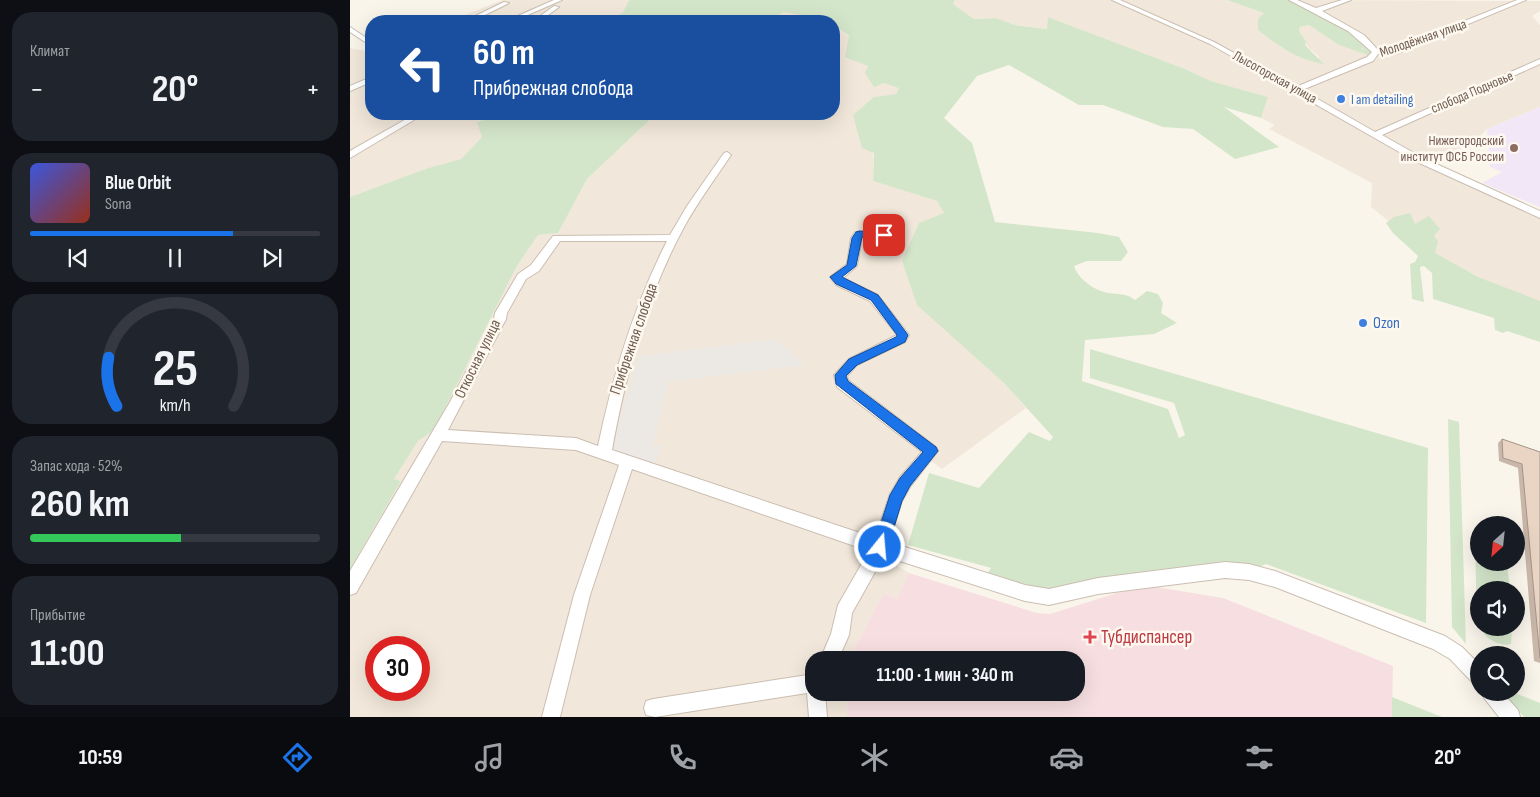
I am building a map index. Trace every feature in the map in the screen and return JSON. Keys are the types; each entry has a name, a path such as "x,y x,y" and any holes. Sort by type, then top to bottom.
{"street":[{"path":"523,15 559,0"},
{"path":"545,15 567,0"},
{"name":"Лысогорская улица","path":"1115,0 1212,43 1426,163 1540,215"},
{"path":"1292,0 1318,10 1368,42 1376,52"},
{"path":"1318,10 1348,0"},
{"name":"Молодёжная улица","path":"1298,90 1370,59 1376,52 1393,52 1523,0"},
{"path":"481,15 506,3"},
{"path":"350,30 365,40"},
{"name":"слобода Подновье","path":"1376,134 1540,61"},
{"path":"350,89 365,82"},
{"path":"350,155 410,120"},
{"name":"Прибрежная слобода","path":"604,453 613,402 645,299 673,238 701,192 727,155"},
{"path":"833,651 840,635 844,611 880,547 895,499 905,482 931,451 842,384 840,375 853,362 901,340 902,335 874,298 840,282 836,277 852,266 856,238 859,234 884,235"},
{"name":"Откосная улица","path":"350,587 455,406 500,320 501,313 522,277 535,268 557,238 673,238"},
{"path":"437,435 576,444 628,460 880,547 1025,593 1049,597 1098,586 1164,576 1192,576 1225,570 1249,572 1275,579 1438,642 1456,653 1470,668"},
{"path":"551,717 582,595 628,460"},
{"path":"653,708 805,684"},
{"path":"817,701 818,717"},
{"path":"1498,701 1511,717"}],"shaded area":[{"path":"503,0 629,0 623,12 619,15 464,15"},
{"path":"955,0 1227,0 1264,13 1280,47 1318,63 1319,57 1305,44 1306,41 1299,31 1300,27 1310,25 1339,45 1366,51 1361,49 1316,11 1289,0 1540,1 1540,11 1532,16 1540,25 1540,107 1487,129 1474,142 1423,165 1540,218 1540,304 1465,274 1431,255 1371,207 1372,183 1269,129 1275,125 1261,118 1268,97 1211,81 1185,69 1048,17 1048,29 1015,25 996,18 974,19 953,4"},
{"path":"784,12 805,15 779,15"},
{"path":"840,30 849,37 868,66 884,83 900,87 896,94 874,97 873,181 937,201 944,213 1003,382 1026,408 942,469 920,453 893,498 871,551 909,573 897,599 884,593 853,651 805,651 805,701 846,701 847,717 350,717 350,569 401,481 394,479 418,441 434,430 517,266 538,235 558,233 587,179 650,120 840,120"},
{"path":"350,48 365,51 365,120 485,120 478,122 483,137 461,159 428,168 350,197"},
{"name":"Нижегородский институт ФСБ России","path":"1540,107 1540,207 1482,183 1502,172 1490,167 1487,129"},
{"path":"776,339 805,365 668,382 653,446 662,446 655,465 611,449 639,356"},
{"name":"Тубдиспансер","path":"909,573 1037,613 1050,614 1133,588 1150,586 1223,598 1393,666 1392,717 847,717 846,701 1085,701 1085,651 853,651 884,593 897,599"}],"green space":[{"path":"629,0 955,0 953,4 974,19 996,18 1015,25 1047,29 1048,17 1185,69 1211,81 1268,97 1261,118 1224,107 1279,147 1235,159 1193,129 1163,127 1103,105 1079,105 1009,65 977,76 944,118 972,143 995,222 1119,237 1128,252 1121,261 1087,261 1074,266 1079,275 1099,290 1124,295 1135,300 1147,291 1158,294 1163,303 1161,313 1177,323 1154,334 1085,340 1082,381 1168,409 1179,438 1185,435 1174,403 1090,378 1090,349 1428,448 1426,623 1266,564 1257,568 1045,590 987,574 991,568 908,545 929,473 979,488 1029,432 1050,441 1053,437 1003,382 917,305 902,261 919,223 944,213 937,201 873,181 874,153 862,148 853,115 874,97 896,94 899,88 884,83 874,87 865,73 868,66 845,57 849,36 840,29 840,15 801,15 784,12 779,15 619,15 623,12"},
{"path":"1227,0 1289,0 1299,3 1319,12 1349,31 1365,44 1361,49 1366,50 1362,48 1366,45 1374,52 1371,56 1339,45 1309,25 1300,27 1299,31 1306,41 1305,45 1324,64 1297,56 1258,30 1258,19 1264,13"},
{"path":"484,120 650,120 587,179 558,233 538,235 517,266 434,430 418,441 394,479 401,481 350,569 350,197 428,168 461,159 482,137 477,122"},
{"path":"1410,213 1415,224 1429,216 1440,229 1434,235 1438,242 1435,253 1478,277 1540,301 1540,342 1507,331 1503,333 1495,330 1494,318 1433,299 1432,273 1424,266 1420,267 1424,302 1412,299 1410,264 1415,262 1418,256 1393,233 1386,223 1394,217"},
{"path":"1448,419 1459,422 1466,644 1452,627"},
{"path":"1476,571 1508,571 1509,581 1476,581"},
{"path":"1486,636 1512,636 1511,644 1506,645 1493,641"},
{"path":"1392,697 1442,717 1392,717"},
{"path":"1525,697 1540,703 1540,717 1524,717 1509,701 1525,701"}],"building":[{"path":"1502,439 1540,452 1540,658 1522,464 1503,458"}],"place":[{"name":"I am detailing","path":"1341,99"},
{"name":"Нижегородский институт ФСБ России","path":"1514,148"},
{"name":"Ozon","path":"1363,323"},
{"name":"Тубдиспансер","path":"1090,637"}],"route":[{"path":"880,547 895,499 905,482 931,451 842,384 840,375 853,362 901,340 902,335 874,298 840,282 836,277 852,266 856,238 859,234 884,235"}]}
